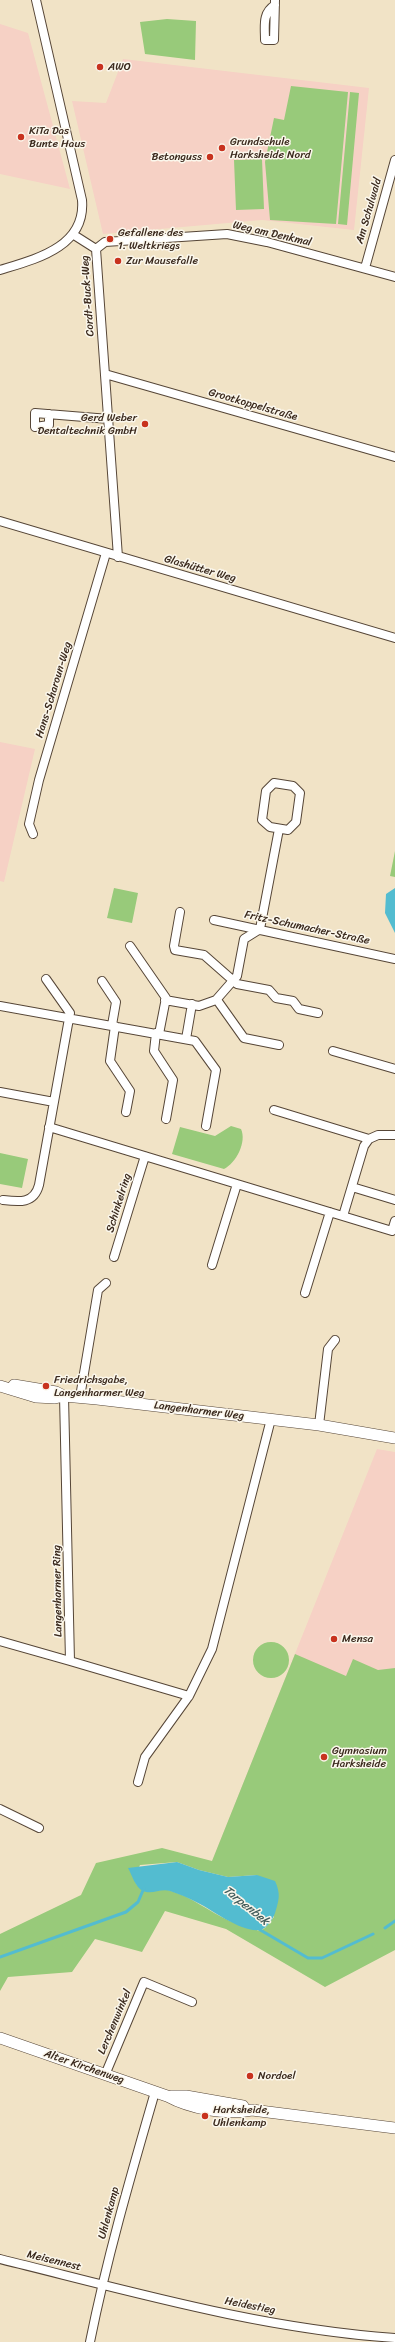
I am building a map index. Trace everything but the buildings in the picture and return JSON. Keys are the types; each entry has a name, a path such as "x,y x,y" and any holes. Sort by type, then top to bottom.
{"main road":[{"name":"Langenharmer Weg","path":"0,1385 36,1397 80,1397 319,1425 395,1438"},
{"name":"Alter Kirchenweg","path":"0,2038 167,2096 183,2104 241,2112 252,2110 395,2128"}],"street":[{"path":"0,270 27,262 63,245 74,235 81,221 82,200 36,0"},
{"name":"Am Schulwald","path":"365,268 395,160"},
{"name":"Weg am Denkmal","path":"96,249 105,242 227,234 267,242 395,277"},
{"name":"Cordt-Buck-Weg","path":"74,235 96,249 95,254 109,419 118,557"},
{"name":"Grootkoppelstraße","path":"105,374 395,457"},
{"path":"49,414 109,419"},
{"name":"Glashütter Weg","path":"0,521 395,638"},
{"name":"Hans-Scharoun-Weg","path":"34,834 29,824 38,782 106,553"},
{"path":"276,783 294,786 301,796 294,825 288,830 279,829 266,825 262,816 266,791 270,785 276,783"},
{"path":"165,1000 206,1005 217,1000 234,981 237,974 244,939 260,928 279,829"},
{"path":"180,912 175,949 204,956 238,984 269,990 276,998 292,1001 299,1009 318,1013"},
{"name":"Fritz-Schumacher-Straße","path":"214,920 260,928 395,959"},
{"path":"130,946 165,1000 153,1050 173,1080 166,1120"},
{"path":"3,1200 24,1202 36,1193 54,1102 70,1013 46,979"},
{"path":"102,981 116,1002 110,1061 130,1091 126,1112"},
{"path":"217,1000 244,1039 279,1045"},
{"path":"186,1039 192,1004"},
{"path":"0,1006 196,1041 216,1070 206,1126"},
{"path":"333,1051 395,1069"},
{"path":"0,1092 54,1102"},
{"path":"274,1110 369,1139"},
{"path":"49,1127 392,1231 395,1221"},
{"path":"343,1216 364,1146 369,1139 378,1135 395,1135"},
{"name":"Schinkelring","path":"114,1258 145,1156"},
{"path":"212,1265 237,1184"},
{"path":"352,1187 395,1200"},
{"path":"305,1294 330,1212"},
{"path":"80,1397 98,1290 106,1283"},
{"path":"319,1425 328,1349 335,1340"},
{"name":"Langenharmer Ring","path":"64,1396 70,1661"},
{"path":"138,1782 147,1754 189,1696 206,1662 216,1635 271,1419"},
{"path":"0,1641 189,1696"},
{"path":"0,1810 39,1828"},
{"name":"Lerchenwinkel","path":"105,2075 144,1982 192,2002"},
{"name":"Uhlenkamp","path":"90,2342 102,2284 155,2092"},
{"name":"Meisennest","path":"0,2259 102,2284"},
{"name":"Heidestieg","path":"102,2284 251,2318 348,2335 395,2338"}],"shaded area":[{"path":"0,24 28,33 70,189 0,174"},
{"name":"Grundschule Harksheide Nord","path":"123,59 369,88 354,230 262,220 103,234 72,101 106,103"},
{"path":"0,742 35,749 4,882 0,881"},
{"name":"Gymnasium Harksheide","path":"377,1449 395,1452 395,1908 212,1861"}],"green space":[{"path":"167,19 196,21 195,60 145,54 140,22"},
{"path":"291,86 348,92 336,224 270,220 265,162 274,118 284,120"},
{"path":"350,92 359,93 347,225 338,224"},
{"path":"262,159 264,209 236,210 234,160"},
{"path":"395,851 395,877 390,876"},
{"path":"114,888 138,893 132,923 107,918"},
{"path":"231,1126 241,1129 243,1140 239,1152 233,1162 224,1169 172,1154 180,1127 215,1136"},
{"path":"0,1153 28,1159 22,1188 0,1184"},
{"path":"275,1642 284,1647 288,1653 288,1667 284,1673 275,1678 267,1678 258,1673 254,1667 253,1656 258,1647 264,1643"},
{"path":"295,1654 346,1676 353,1659 378,1670 395,1668 395,1950 325,1987 226,1929 165,1911 142,1952 95,1939 72,1972 8,1977 0,1991 0,1934 81,1895 96,1863 162,1848 212,1861","holes":["177,1862 199,1870 228,1877 257,1875 274,1917 265,1928 260,1931 230,1921 192,1900 168,1890 145,1891 137,1885 134,1879 140,1865"]}],"water":[{"path":"395,888 395,933 385,913 386,894"},
{"path":"177,1862 199,1870 228,1877 257,1875 275,1881 279,1897 273,1918 262,1930 244,1928 195,1901 177,1893 167,1890 150,1892 143,1891 136,1884 128,1868"}],"waterway":[{"name":"Tarpenbek","path":"0,1957 126,1912 138,1902 144,1888"},
{"name":"Tarpenbek","path":"385,1928 395,1921"},
{"name":"Tarpenbek","path":"257,1928 308,1958 322,1958 373,1934"}],"place":[{"name":"AWO","path":"100,67"},
{"name":"KiTa Das Bunte Haus","path":"21,137"},
{"name":"Grundschule Harksheide Nord","path":"222,148"},
{"name":"Betonguss","path":"210,157"},
{"name":"Gefallene des 1. Weltkriegs","path":"110,239"},
{"name":"Zur Mausefalle","path":"118,261"},
{"name":"Gerd Weber Dentaltechnik GmbH","path":"145,424"},
{"name":"Friedrichsgabe, Langenharmer Weg","path":"46,1386"},
{"name":"Mensa","path":"334,1639"},
{"name":"Gymnasium Harksheide","path":"324,1757"},
{"name":"Nordoel","path":"250,2076"},
{"name":"Harksheide, Uhlenkamp","path":"205,2116"}]}
